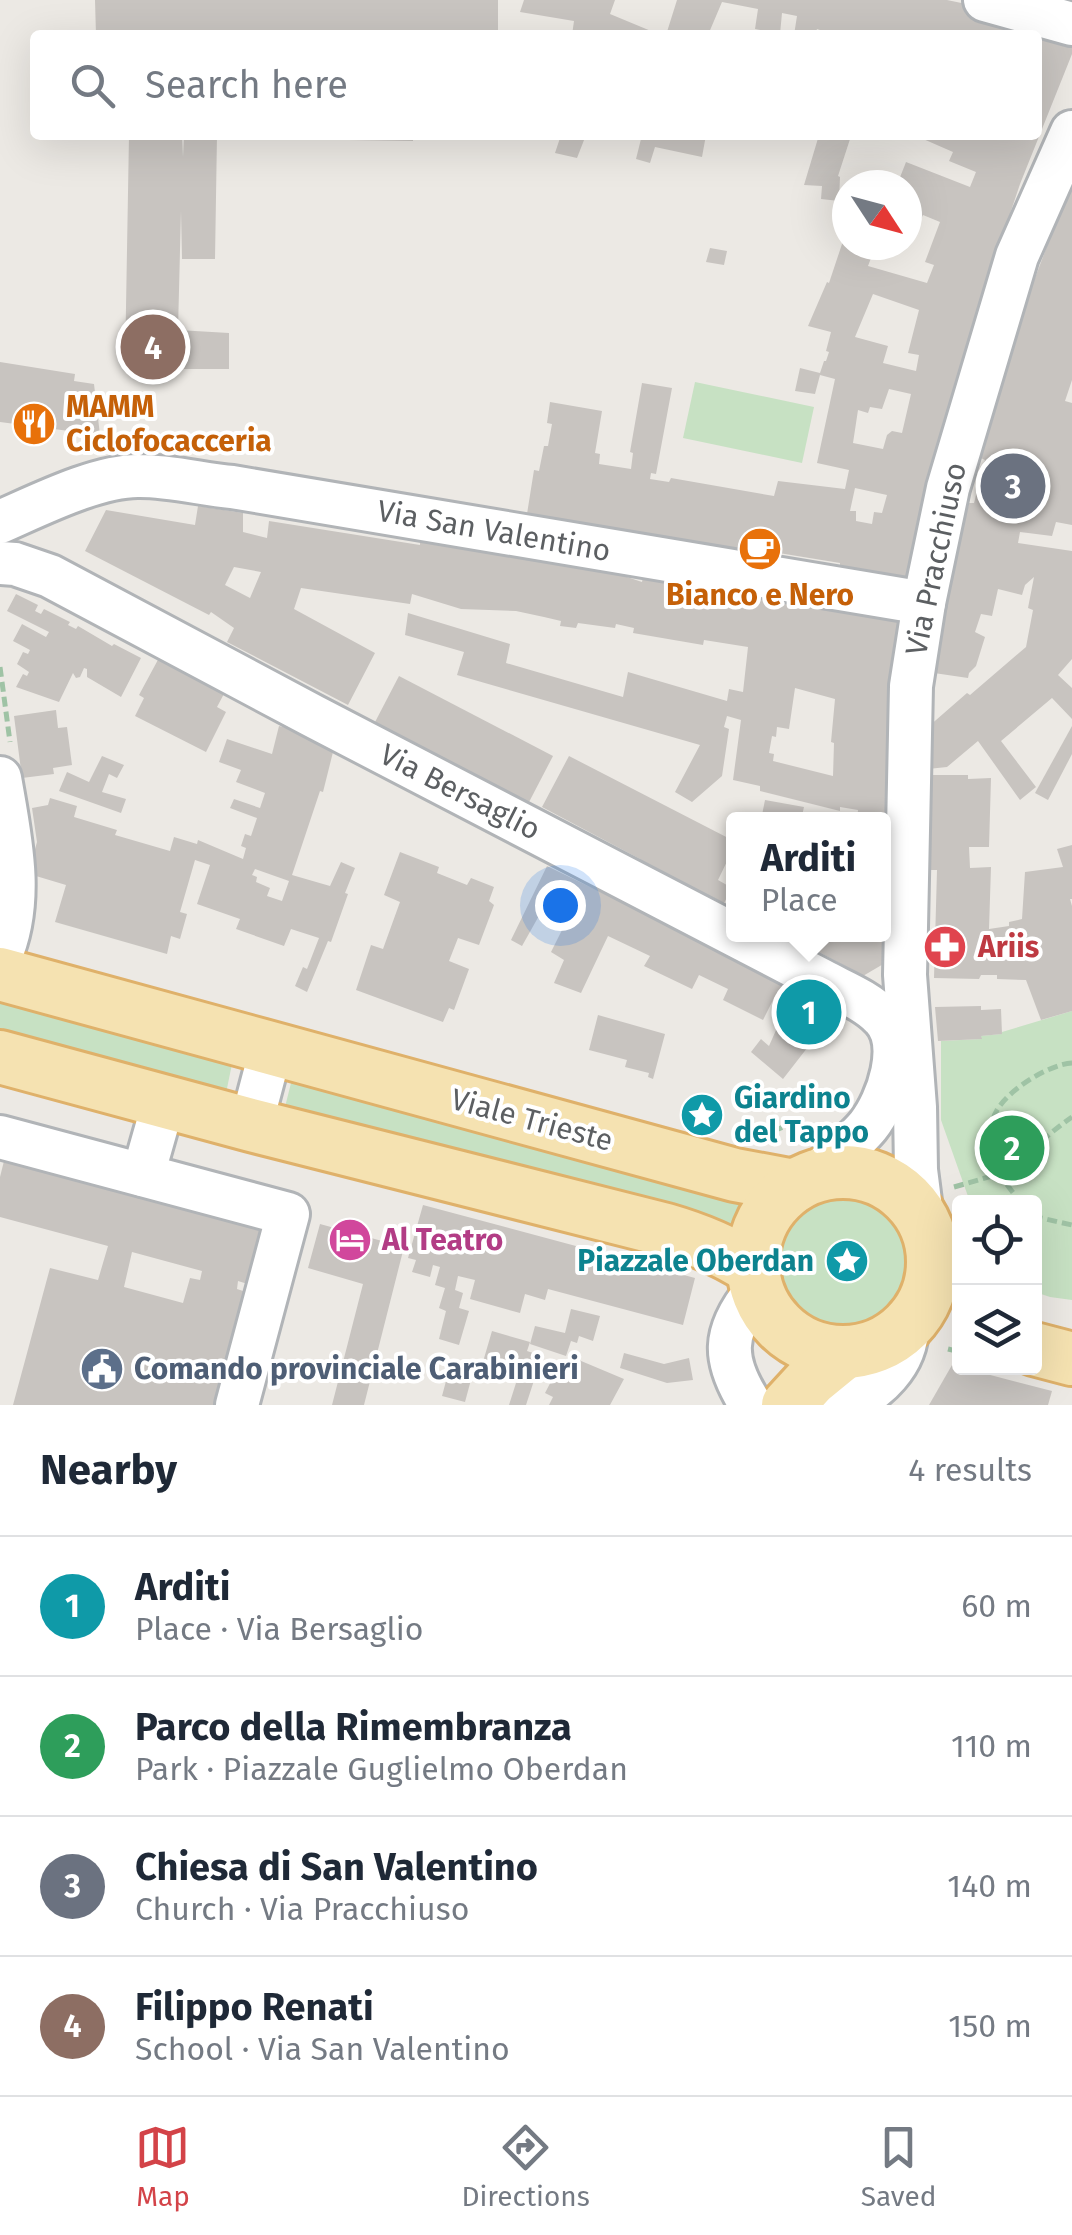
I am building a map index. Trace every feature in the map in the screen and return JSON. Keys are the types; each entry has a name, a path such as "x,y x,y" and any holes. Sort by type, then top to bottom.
{"main road":[{"name":"Viale Trieste","path":"0,974 735,1175 805,1181"},
{"path":"0,1056 699,1240 733,1255 763,1296 800,1342 822,1351 867,1350 888,1341 938,1335 921,1309 942,1238 907,1197 876,1178 840,1172 805,1181 775,1202 762,1222 754,1245 763,1296 787,1370 783,1404"},
{"path":"1042,1324 1072,1326"},
{"path":"1042,1351 1072,1359"},
{"path":"783,1404 844,1353"}],"street":[{"path":"985,0 1072,24"},
{"name":"Via Pracchiuso","path":"890,1017 911,686 924,603 948,488 1017,256 1072,132"},
{"name":"Via San Valentino","path":"0,522 116,478 158,477 924,603"},
{"path":"50,576 43,558 45,536 66,494"},
{"name":"Via Bersaglio","path":"0,563 50,576 726,931"},
{"path":"0,778 12,847 13,914 0,957"},
{"name":"Via Bersaglio","path":"747,942 890,1017"},
{"path":"805,1181 856,1140 876,1115 894,1064 890,1017"},
{"path":"890,1017 915,1107 916,1170 942,1238"},
{"path":"251,1125 272,1049"},
{"path":"143,1175 164,1102"},
{"path":"0,1138 288,1214 237,1405"},
{"path":"844,1405 857,1400 887,1376 907,1342 938,1335"}],"path":[{"path":"1013,1195 999,1174 992,1141 994,1115 1023,1082 1072,1063"},
{"path":"942,1238 999,1174 1072,1117"},
{"path":"1042,1218 1072,1225"}],"green space":[{"path":"695,382 814,407 802,463 683,438"},
{"path":"0,1002 232,1064 225,1098 0,1038"},
{"path":"1072,1011 1072,1300 1042,1294 1042,1195 968,1195 941,1120 941,1041 981,1039"},
{"path":"292,1079 742,1199 733,1226 284,1111"},
{"path":"841,1193 867,1199 890,1213 904,1236 910,1262 904,1288 890,1311 867,1325 841,1331 815,1325 792,1311 778,1288 772,1262 778,1236 792,1213 815,1199"}],"building":[{"path":"95,0 498,0 498,30 96,30"},
{"path":"524,0 615,0 610,14 649,30 573,30 574,21 520,12"},
{"path":"677,0 947,0 1039,19 1072,34 1072,54 1042,129 1042,30 795,30 797,16 782,13 780,30 760,30 755,29 758,9 722,2 710,30 668,30"},
{"path":"129,140 182,140 183,157 184,140 217,140 215,259 182,259 181,211 178,330 229,333 229,369 125,365"},
{"path":"559,140 584,140 577,158 555,153"},
{"path":"641,140 705,140 702,157 655,147 650,163 636,159"},
{"path":"818,140 850,140 840,170 832,170 832,200 821,199 822,186 804,185"},
{"path":"925,140 1038,140 973,324 918,579 527,514 534,470 539,471 544,446 548,446 550,402 602,411 595,453 600,454 599,464 631,469 630,452 642,383 672,388 656,474 651,473 650,479 669,482 671,478 774,496 778,481 845,489 849,470 817,463 835,379 820,375 815,394 795,391 800,368 820,373 829,352 826,351 831,332 808,326 837,260 870,260 868,266 927,283 934,265 925,262 940,222 922,217 922,170 903,170 906,162 970,187 976,172 949,161 953,152","holes":["873,294 919,310 908,353 919,355 916,371 883,363 888,346 855,337","889,389 911,394 902,433 892,431 887,435 883,449 853,443 858,410 868,413 870,407 882,409","855,488 887,495 882,513 874,512 872,524 856,521 856,511 850,511"]},
{"path":"1072,180 1072,380 1065,401 1072,403 1072,525 1056,522 1052,536 1020,532 1018,543 1072,551 1072,659 1058,675 1072,688 1072,719 1052,698 1001,741 1036,787 1020,800 978,741 947,767 928,769 928,727 1026,647 1034,577 1025,585 1022,595 998,589 992,616 981,614 975,632 985,637 968,678 934,673 944,604 969,503 974,503 985,460 979,457 1004,360"},
{"path":"710,248 727,251 724,265 706,262"},
{"path":"0,362 75,374 74,381 94,384 100,435 0,422"},
{"path":"198,506 243,513 243,532 267,538 269,521 905,621 891,823 891,812 858,812 840,807 840,811 760,791 760,786 733,780 741,720 727,716 724,727 729,729 722,776 692,802 675,792 700,745 457,675 464,652 405,635 408,613 510,644 506,663 623,697 628,672 727,701 729,689 743,692 748,647 704,640 703,645 633,633 634,628 616,624 615,628 578,623 576,628 560,626 561,621 544,617 516,611 461,609 412,594 410,604 301,588 294,609 375,653 348,705 227,642 234,628 211,612 209,615 85,551 106,510 195,525","holes":["234,567 261,572 250,598 225,585","795,688 835,699 833,776 773,761 774,754 769,753 772,736 776,737 777,727 789,729"]},
{"path":"16,594 38,605 35,611 41,614 44,609 70,622 68,625 76,629 78,626 141,658 121,697 87,677 84,668 80,677 73,673 59,702 16,687 23,674 27,676 29,672 17,664 23,652 28,654 30,650 13,641 22,624 46,637 49,632 7,611"},
{"path":"160,656 226,690 217,707 226,712 206,752 135,716 144,698 139,695"},
{"path":"399,676 553,756 528,804 374,724"},
{"path":"56,710 58,728 67,727 72,765 53,768 54,774 22,778 14,716"},
{"path":"279,726 336,740 323,792 320,791 292,875 330,886 341,862 355,868 331,942 328,941 307,992 295,986 303,967 307,969 319,938 291,929 284,946 236,929 240,919 197,904 210,865 195,860 180,912 187,914 180,939 171,936 167,954 55,922 66,885 36,876 32,808 48,805 50,798 77,806 74,817 117,830 115,835 170,851 174,837 197,844 198,840 243,859 246,848 241,846 245,834 251,836 257,818 230,808 234,799 260,808 265,793 236,782 241,770 219,762 227,739 272,754","holes":["255,869 289,881 282,901 267,896 270,888 256,882 257,877 252,875"]},
{"path":"1072,726 1072,754 1048,800 1035,793"},
{"path":"102,756 124,765 117,778 109,774 102,792 126,799 121,813 59,791 67,772 89,782"},
{"path":"569,756 726,837 726,864 718,880 726,885 726,899 724,903 708,898 638,863 640,859 542,807"},
{"path":"927,775 991,778 989,847 969,847 970,868 991,867 989,929 1022,919 1025,872 1063,867 1057,849 1072,845 1072,1011 1041,1020 1026,980 997,979 997,975 981,975 979,979 934,978 937,870 929,870"},
{"path":"765,800 804,807 803,812 763,812"},
{"path":"400,852 439,867 437,873 467,885 471,878 494,887 489,901 494,905 479,945 458,938 449,961 469,969 454,1010 449,1008 443,1022 356,990 371,945 383,949 400,902 384,895"},
{"path":"547,866 794,989 791,997 825,1025 783,1079 751,1052 761,1039 769,1046 789,1001 776,994 763,1020 723,1000 728,989 699,975 692,989 644,966 650,956 608,936 581,993 554,983 564,960 551,952 564,926 540,914 522,946 511,940"},
{"path":"801,942 886,942 885,963 863,976"},
{"path":"981,1006 981,1010 1001,1009 1002,1034 938,1041 935,1007"},
{"path":"598,1015 665,1034 653,1079 648,1077 649,1073 625,1067 627,1060 589,1050"},
{"path":"6,1153 267,1224 251,1285 238,1281 237,1289 249,1293 219,1405 13,1405 50,1268 98,1280 108,1246 0,1217 0,1177","holes":["132,1252 202,1271 200,1280 190,1278 183,1303 124,1287"]},
{"path":"423,1205 695,1278 683,1325 548,1289 545,1300 525,1294 520,1313 470,1299 475,1280 458,1276 455,1290 463,1293 459,1308 469,1311 459,1345 439,1339 446,1311 439,1308 445,1288 435,1285 440,1267 433,1265 430,1277 412,1272 416,1260 408,1258"},
{"path":"320,1224 404,1247 364,1405 332,1405 363,1284 308,1268"},
{"path":"571,1309 600,1316 593,1341 579,1336 577,1343 571,1341 566,1356 530,1344 535,1326 565,1333"},
{"path":"492,1331 530,1342 527,1351 542,1356 526,1405 509,1405 516,1383 480,1372"},
{"path":"624,1353 664,1364 689,1358 693,1380 667,1383 620,1368"},
{"path":"574,1358 624,1379 610,1405 549,1405 553,1397 545,1393 556,1372 564,1377"},
{"path":"952,1365 952,1375 990,1375 1052,1391 1048,1405 929,1405"},
{"path":"449,1370 472,1376 465,1402 442,1396"}],"place":[{"name":"Filippo Renati","path":"153,347"},
{"name":"MAMM Ciclofocacceria","path":"34,424"},
{"name":"Chiesa di San Valentino","path":"1013,486"},
{"name":"Bianco e Nero","path":"760,549"},
{"name":"Ariis","path":"945,947"},
{"name":"Arditi","path":"809,1012"},
{"name":"Giardino del Tappo","path":"702,1115"},
{"name":"Parco della Rimembranza","path":"1012,1148"},
{"name":"Al Teatro","path":"350,1240"},
{"name":"Piazzale Oberdan","path":"847,1261"},
{"name":"Comando provinciale Carabinieri","path":"102,1369"}]}
